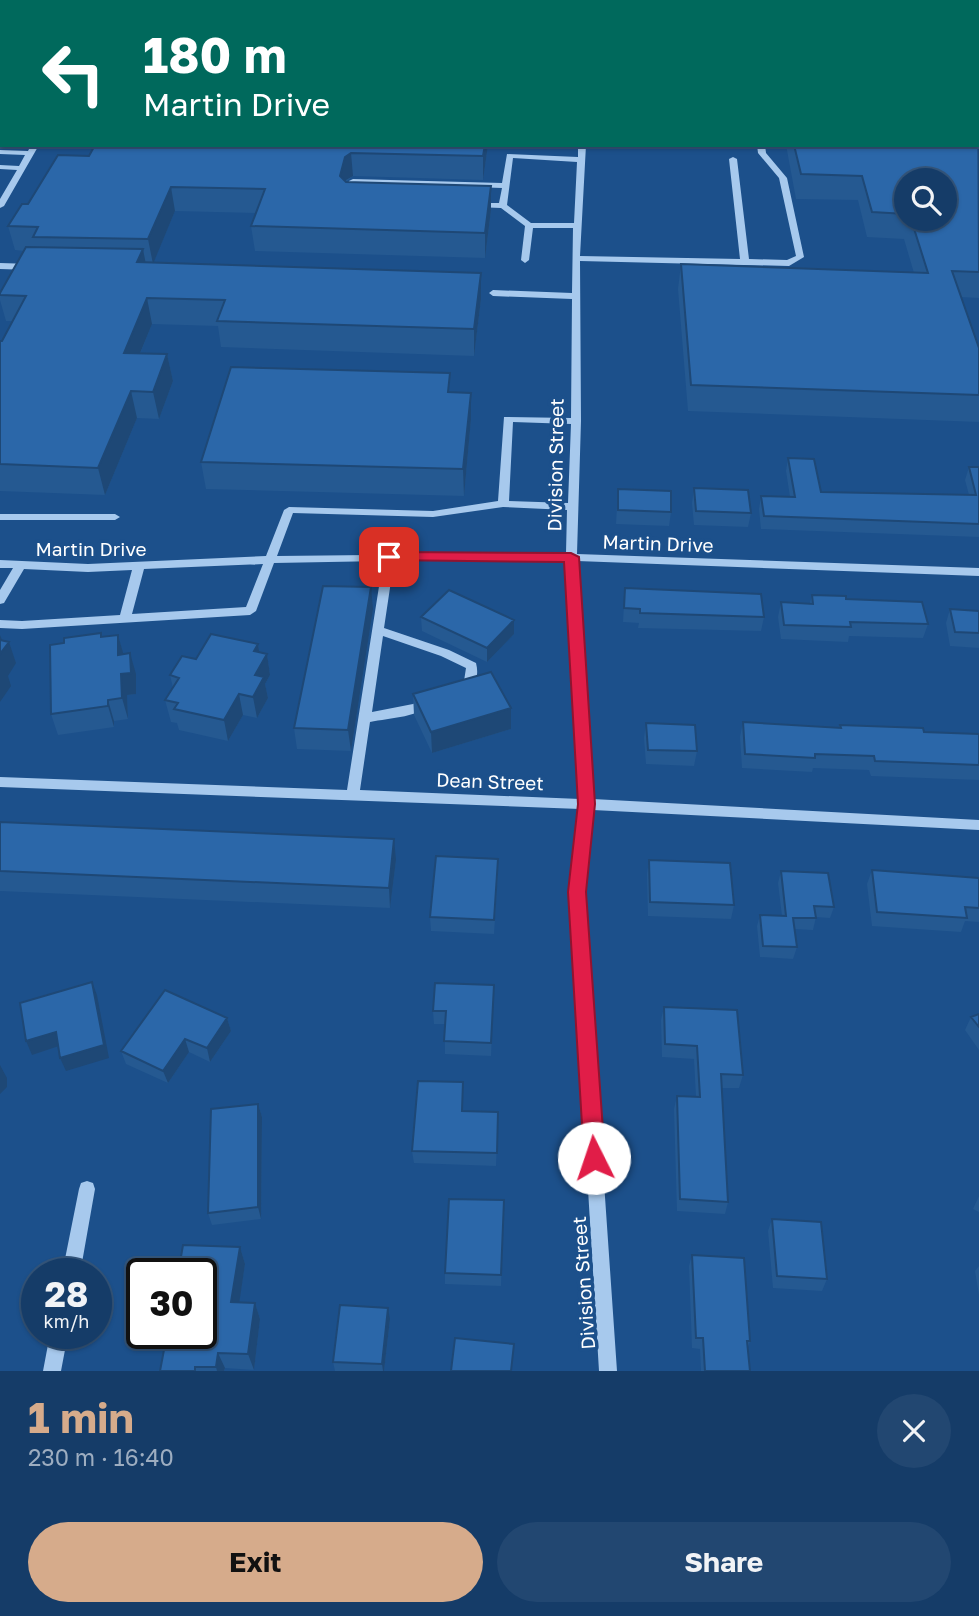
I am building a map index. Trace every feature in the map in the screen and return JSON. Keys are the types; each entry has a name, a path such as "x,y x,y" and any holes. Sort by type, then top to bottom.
{"street":[{"name":"Division Street","path":"582,147 576,258 576,421 571,557 587,804 577,892 608,1371"},
{"path":"576,258 789,263 800,257 783,178 762,153 761,147"},
{"path":"0,152 33,149"},
{"path":"0,206 33,149"},
{"path":"503,206 510,156 582,160"},
{"path":"733,159 745,262"},
{"path":"0,167 22,168"},
{"path":"361,201 348,201 353,181 506,186"},
{"path":"464,205 503,206 529,225 578,226"},
{"path":"525,260 529,225"},
{"path":"2,269 46,267"},
{"path":"493,293 575,296"},
{"path":"503,504 508,419 576,421"},
{"path":"0,624 22,625 250,611 289,510 433,514 503,504 573,507"},
{"path":"0,517 115,517"},
{"path":"353,795 389,557"},
{"name":"Martin Drive","path":"0,564 89,568 389,557 571,557 979,572"},
{"path":"0,600 21,565"},
{"path":"125,618 139,566"},
{"path":"365,718 415,708 470,683 472,666 445,653 378,630"},
{"name":"Dean Street","path":"0,782 587,804 979,825"},
{"path":"74,1258 87,1189"},
{"path":"52,1371 56,1349"}],"building":[{"path":"94,147 485,147 483,156 351,153 345,157 340,176 346,182 491,186 485,233 251,226 265,189 171,187 148,239 33,237 38,227 8,226 22,204 28,204 58,155 89,156"},
{"path":"794,147 978,147 979,272 952,271 979,348 979,395 691,385 681,264 928,273 915,231 957,231 957,168 894,168 894,213 872,212 862,176 801,174"},
{"path":"26,247 143,249 137,262 481,273 474,329 217,321 225,300 147,298 124,353 167,354 153,392 131,391 98,468 0,464 0,341 26,296 0,293"},
{"path":"231,367 450,373 448,392 471,393 463,469 201,462"},
{"path":"788,458 814,459 821,492 976,495 969,467 979,467 979,524 764,516 761,496 795,497"},
{"path":"694,488 748,490 751,513 696,511"},
{"path":"618,489 671,491 671,512 618,510"},
{"path":"323,586 371,587 348,730 294,728"},
{"path":"625,588 761,594 764,617 640,613 640,609 624,608"},
{"path":"449,590 514,620 487,648 421,617"},
{"path":"812,595 922,602 928,624 850,622 851,627 784,625 781,602 813,604"},
{"path":"950,609 979,611 979,633 955,632"},
{"path":"101,633 101,637 118,635 118,655 130,653 131,673 121,674 122,698 108,700 108,706 51,714 50,645 64,643 64,638"},
{"path":"211,634 258,644 254,651 267,654 255,675 264,677 253,697 239,694 224,720 174,709 178,703 165,700 179,678 170,675 182,656 196,659"},
{"path":"0,640 9,642 0,654"},
{"path":"491,672 511,708 431,732 413,694"},
{"path":"743,722 841,728 840,725 923,728 924,732 979,734 979,765 875,761 874,756 815,754 815,758 745,754"},
{"path":"646,723 695,725 697,751 648,750"},
{"path":"0,822 394,839 389,888 0,871"},
{"path":"436,856 498,859 494,920 430,917"},
{"path":"649,860 730,863 734,905 650,902"},
{"path":"872,870 979,878 979,908 965,907 967,918 877,912"},
{"path":"781,871 828,873 834,907 814,906 816,918 793,918 797,947 763,946 760,915 786,916"},
{"path":"92,982 104,1045 60,1058 56,1032 26,1041 20,1003"},
{"path":"435,983 494,985 491,1043 444,1041 446,1011 433,1011"},
{"path":"165,990 227,1018 207,1048 185,1039 163,1071 121,1051"},
{"path":"664,1007 737,1010 743,1075 721,1074 728,1202 680,1199 677,1096 700,1097 697,1046 665,1044"},
{"path":"979,1014 979,1027 971,1017"},
{"path":"418,1081 463,1082 462,1111 498,1112 497,1153 412,1151"},
{"path":"258,1104 258,1207 208,1213 211,1109"},
{"path":"449,1199 504,1200 501,1275 445,1273"},
{"path":"772,1219 821,1222 827,1279 777,1276"},
{"path":"183,1245 240,1247 231,1302 255,1303 248,1354 218,1353 216,1367 195,1367 195,1371 160,1371 164,1349 217,1349 217,1258 181,1258"},
{"path":"692,1255 744,1258 750,1371 705,1371 703,1338 696,1338"},
{"path":"340,1305 388,1308 382,1364 333,1362"},
{"path":"455,1338 514,1344 511,1371 451,1371"}],"route":[{"path":"389,557 571,557 587,804 577,892 594,1158"}]}
